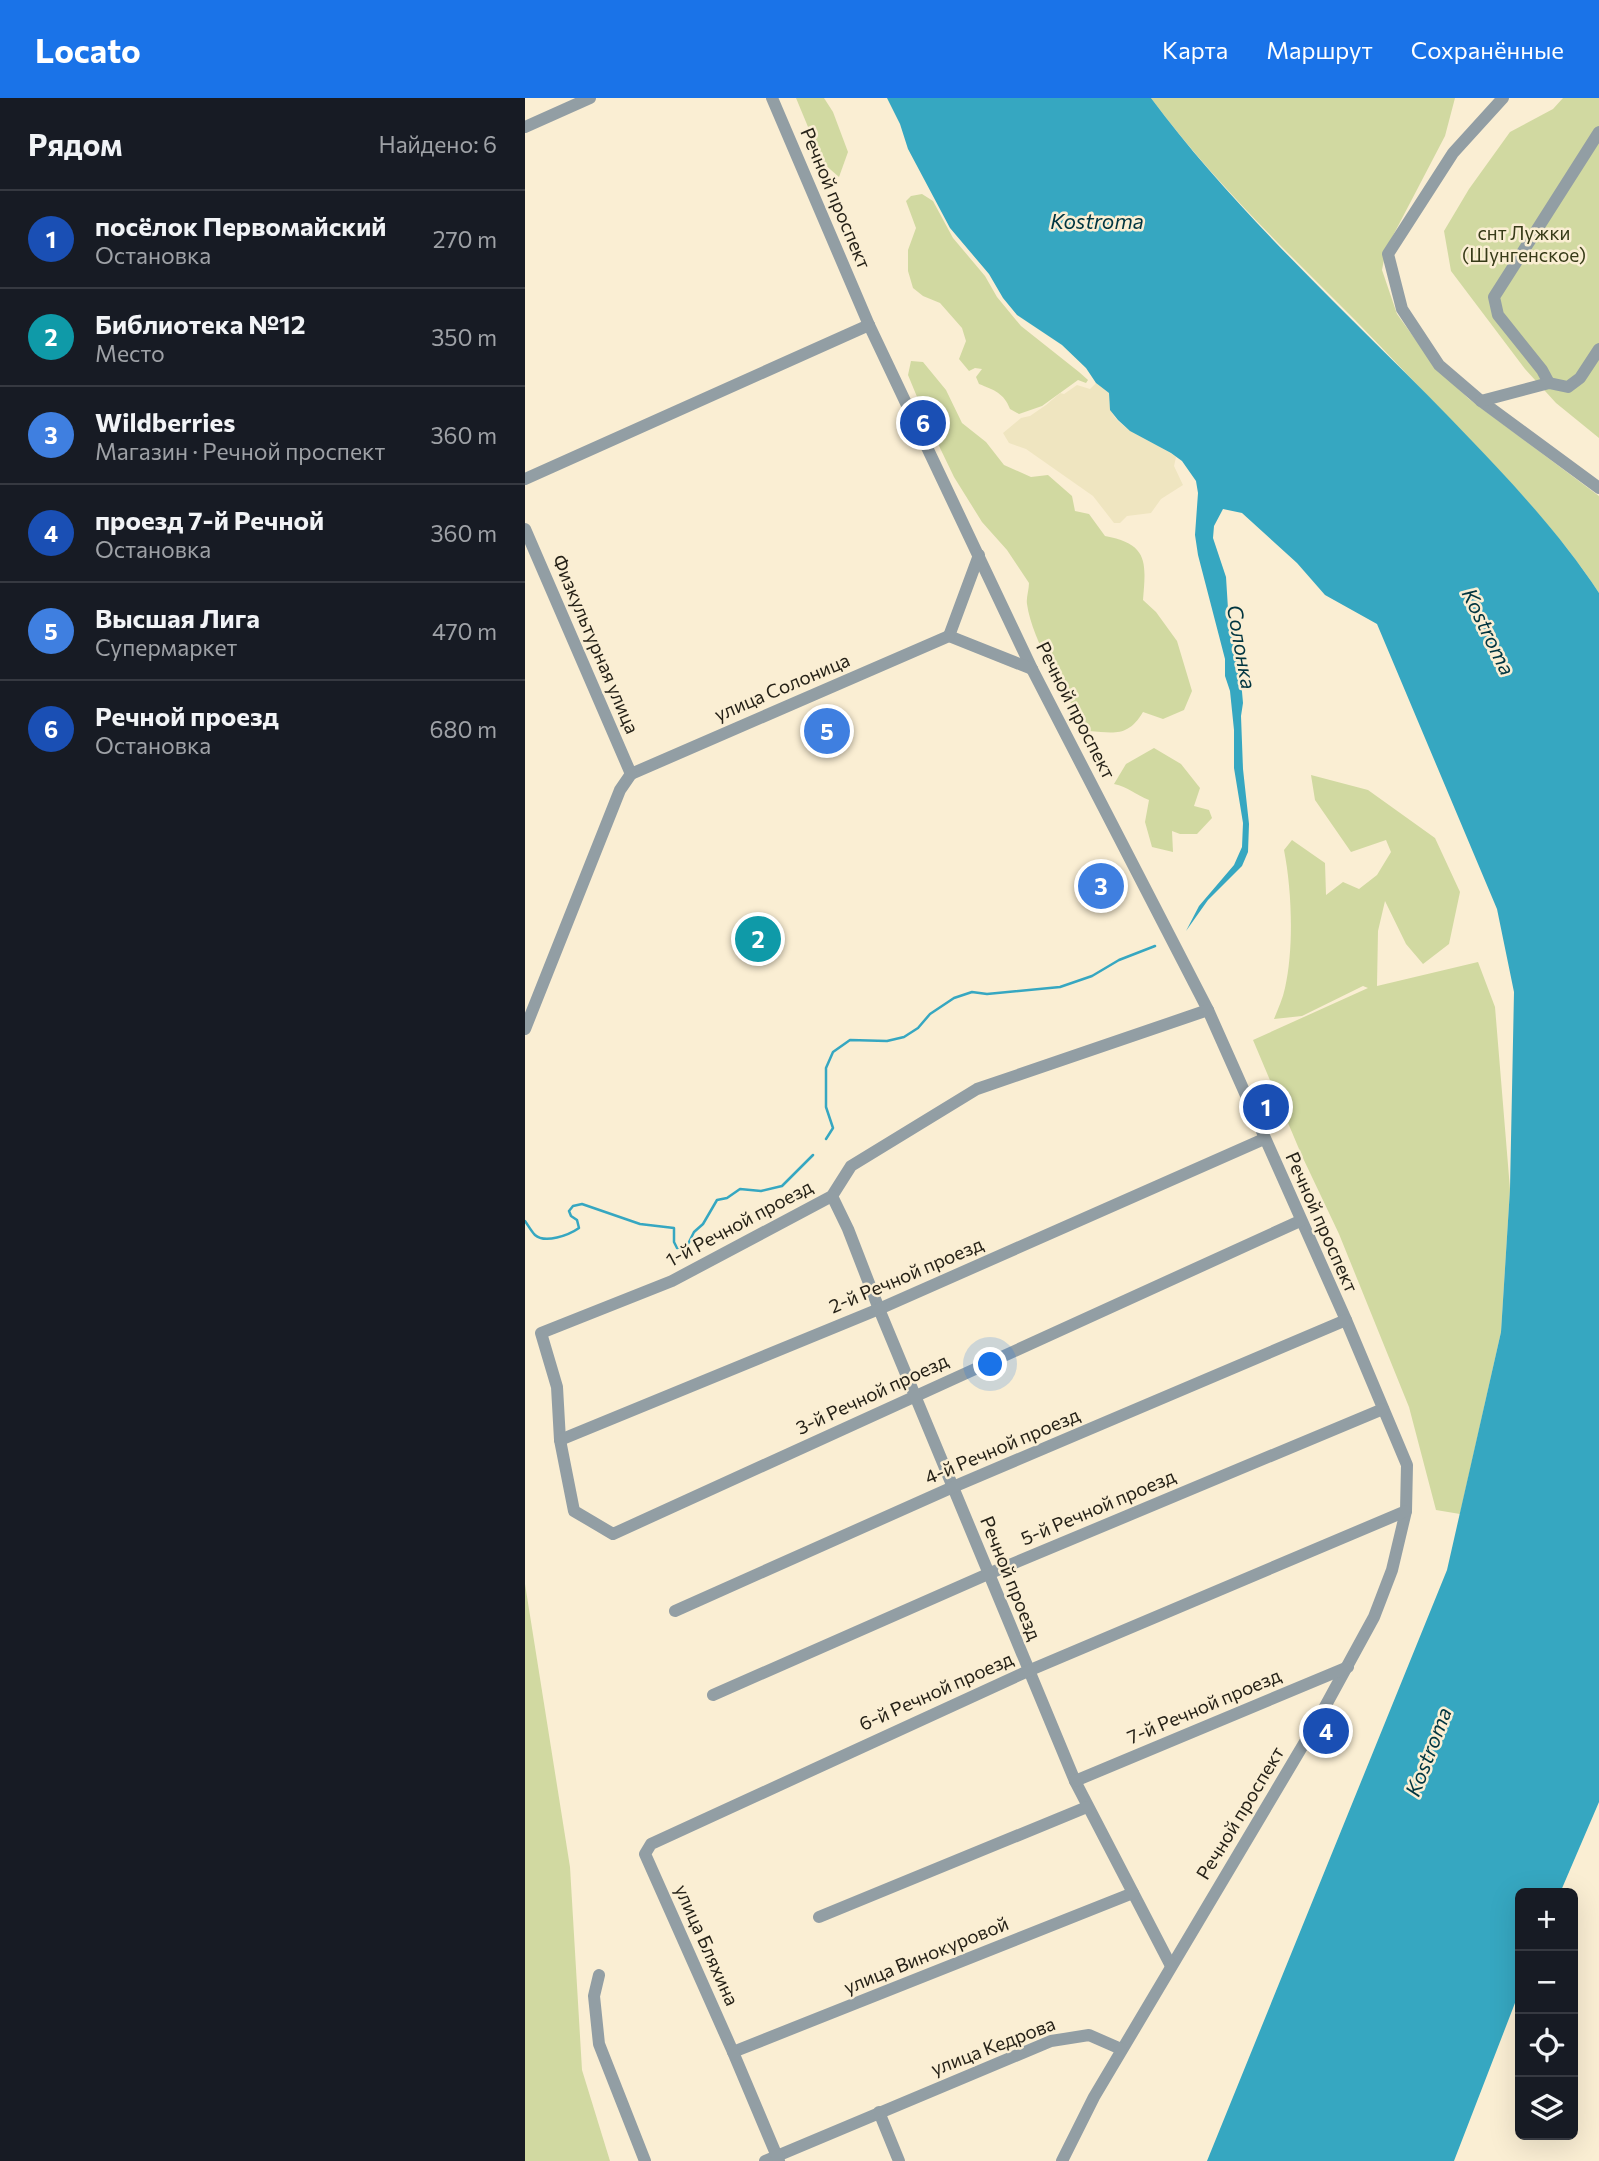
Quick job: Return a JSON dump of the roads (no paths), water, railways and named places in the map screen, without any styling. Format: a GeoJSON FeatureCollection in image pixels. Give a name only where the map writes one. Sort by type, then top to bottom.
{"type":"FeatureCollection","features":[{"type":"Feature","properties":{"kind":"street"},"geometry":{"type":"LineString","coordinates":[[525,127],[590,98]]}},
{"type":"Feature","properties":{"kind":"street","name":"Речной проспект"},"geometry":{"type":"LineString","coordinates":[[772,98],[869,325],[1033,669],[1208,1010],[1346,1320],[1407,1465],[1406,1511],[1392,1570],[1374,1617],[1349,1667],[1121,2049],[1062,2161]]}},
{"type":"Feature","properties":{"kind":"street"},"geometry":{"type":"LineString","coordinates":[[1503,98],[1454,153],[1388,254],[1402,309],[1439,365],[1481,401],[1599,488]]}},
{"type":"Feature","properties":{"kind":"street"},"geometry":{"type":"LineString","coordinates":[[1549,383],[1542,370],[1498,315],[1495,297],[1599,132]]}},
{"type":"Feature","properties":{"kind":"street"},"geometry":{"type":"LineString","coordinates":[[525,479],[869,325]]}},
{"type":"Feature","properties":{"kind":"street"},"geometry":{"type":"LineString","coordinates":[[1481,401],[1549,383],[1568,387],[1580,379],[1599,349]]}},
{"type":"Feature","properties":{"kind":"street","name":"Физкультурная улица"},"geometry":{"type":"LineString","coordinates":[[525,529],[631,774]]}},
{"type":"Feature","properties":{"kind":"street"},"geometry":{"type":"LineString","coordinates":[[979,555],[949,636],[1033,669]]}},
{"type":"Feature","properties":{"kind":"street","name":"улица Солоница"},"geometry":{"type":"LineString","coordinates":[[631,774],[949,636]]}},
{"type":"Feature","properties":{"kind":"street"},"geometry":{"type":"LineString","coordinates":[[525,1029],[620,790],[631,774]]}},
{"type":"Feature","properties":{"kind":"street","name":"1-й Речной проезд"},"geometry":{"type":"LineString","coordinates":[[560,1440],[557,1387],[541,1333],[672,1281],[832,1196],[851,1166],[977,1089],[1208,1010]]}},
{"type":"Feature","properties":{"kind":"street","name":"2-й Речной проезд"},"geometry":{"type":"LineString","coordinates":[[560,1440],[879,1309],[1264,1139]]}},
{"type":"Feature","properties":{"kind":"street","name":"Речной проезд"},"geometry":{"type":"LineString","coordinates":[[832,1196],[848,1229],[1075,1781],[1171,1966]]}},
{"type":"Feature","properties":{"kind":"street","name":"3-й Речной проезд"},"geometry":{"type":"LineString","coordinates":[[560,1440],[574,1511],[613,1534],[1300,1220]]}},
{"type":"Feature","properties":{"kind":"street","name":"4-й Речной проезд"},"geometry":{"type":"LineString","coordinates":[[675,1611],[953,1488],[1346,1320]]}},
{"type":"Feature","properties":{"kind":"street","name":"5-й Речной проезд"},"geometry":{"type":"LineString","coordinates":[[713,1695],[988,1574],[1383,1409]]}},
{"type":"Feature","properties":{"kind":"street","name":"6-й Речной проезд"},"geometry":{"type":"LineString","coordinates":[[645,1854],[656,1840],[1028,1671],[1406,1511]]}},
{"type":"Feature","properties":{"kind":"street","name":"7-й Речной проезд"},"geometry":{"type":"LineString","coordinates":[[1075,1781],[1349,1667]]}},
{"type":"Feature","properties":{"kind":"street"},"geometry":{"type":"LineString","coordinates":[[819,1917],[1087,1807]]}},
{"type":"Feature","properties":{"kind":"street","name":"улица Бляхина"},"geometry":{"type":"LineString","coordinates":[[645,1854],[733,2052],[773,2159]]}},
{"type":"Feature","properties":{"kind":"street","name":"улица Винокуровой"},"geometry":{"type":"LineString","coordinates":[[733,2052],[1133,1893]]}},
{"type":"Feature","properties":{"kind":"street"},"geometry":{"type":"LineString","coordinates":[[599,1975],[594,1996],[599,2044],[645,2161]]}},
{"type":"Feature","properties":{"kind":"street","name":"улица Кедрова"},"geometry":{"type":"LineString","coordinates":[[773,2159],[1051,2041],[1089,2035],[1121,2049]]}},
{"type":"Feature","properties":{"kind":"street"},"geometry":{"type":"LineString","coordinates":[[879,2112],[899,2161]]}},
{"type":"Feature","properties":{"kind":"water","name":"Kostroma"},"geometry":{"type":"Polygon","coordinates":[[[887,98],[1151,98],[1187,144],[1265,232],[1433,400],[1523,496],[1555,533],[1599,593],[1599,1802],[1562,1888],[1515,1888],[1515,2003],[1454,2161],[1207,2161],[1447,1570],[1501,1332],[1510,1189],[1514,992],[1497,909],[1377,624],[1325,595],[1297,563],[1242,513],[1223,509],[1214,526],[1213,538],[1226,577],[1229,625],[1239,658],[1243,703],[1243,769],[1249,824],[1248,852],[1242,866],[1208,900],[1186,931],[1199,906],[1234,865],[1242,847],[1243,823],[1234,768],[1234,730],[1230,691],[1225,676],[1225,659],[1195,535],[1198,493],[1196,481],[1182,461],[1130,431],[1118,420],[1110,410],[1109,393],[1096,383],[1086,368],[1062,345],[1017,315],[989,274],[950,228],[908,149],[900,124],[887,98]]]}},
{"type":"Feature","properties":{"kind":"waterway","name":"Солонка"},"geometry":{"type":"LineString","coordinates":[[826,1139],[833,1128],[826,1107],[826,1068],[833,1052],[850,1040],[887,1041],[904,1037],[918,1028],[930,1014],[954,998],[972,992],[987,994],[1060,987],[1092,976],[1119,960],[1155,946]]}},
{"type":"Feature","properties":{"kind":"waterway","name":"Солонка"},"geometry":{"type":"LineString","coordinates":[[525,1221],[539,1238],[563,1236],[579,1228],[577,1220],[569,1211],[573,1206],[582,1204],[640,1224],[674,1228],[677,1248],[688,1244],[717,1200],[727,1198],[740,1189],[761,1191],[782,1186],[813,1155]]}},
{"type":"Feature","properties":{"kind":"place","name":"Речной проезд"},"geometry":{"type":"Point","coordinates":[923,423]}},
{"type":"Feature","properties":{"kind":"place","name":"Высшая Лига"},"geometry":{"type":"Point","coordinates":[827,731]}},
{"type":"Feature","properties":{"kind":"place","name":"Wildberries"},"geometry":{"type":"Point","coordinates":[1101,886]}},
{"type":"Feature","properties":{"kind":"place","name":"Библиотека №12"},"geometry":{"type":"Point","coordinates":[758,939]}},
{"type":"Feature","properties":{"kind":"place","name":"посёлок Первомайский"},"geometry":{"type":"Point","coordinates":[1266,1107]}},
{"type":"Feature","properties":{"kind":"place","name":"проезд 7-й Речной"},"geometry":{"type":"Point","coordinates":[1326,1731]}},
{"type":"Feature","properties":{"kind":"park label","name":"снт Лужки (Шунгенское)"},"geometry":{"type":"Point","coordinates":[1524,244]}}]}
